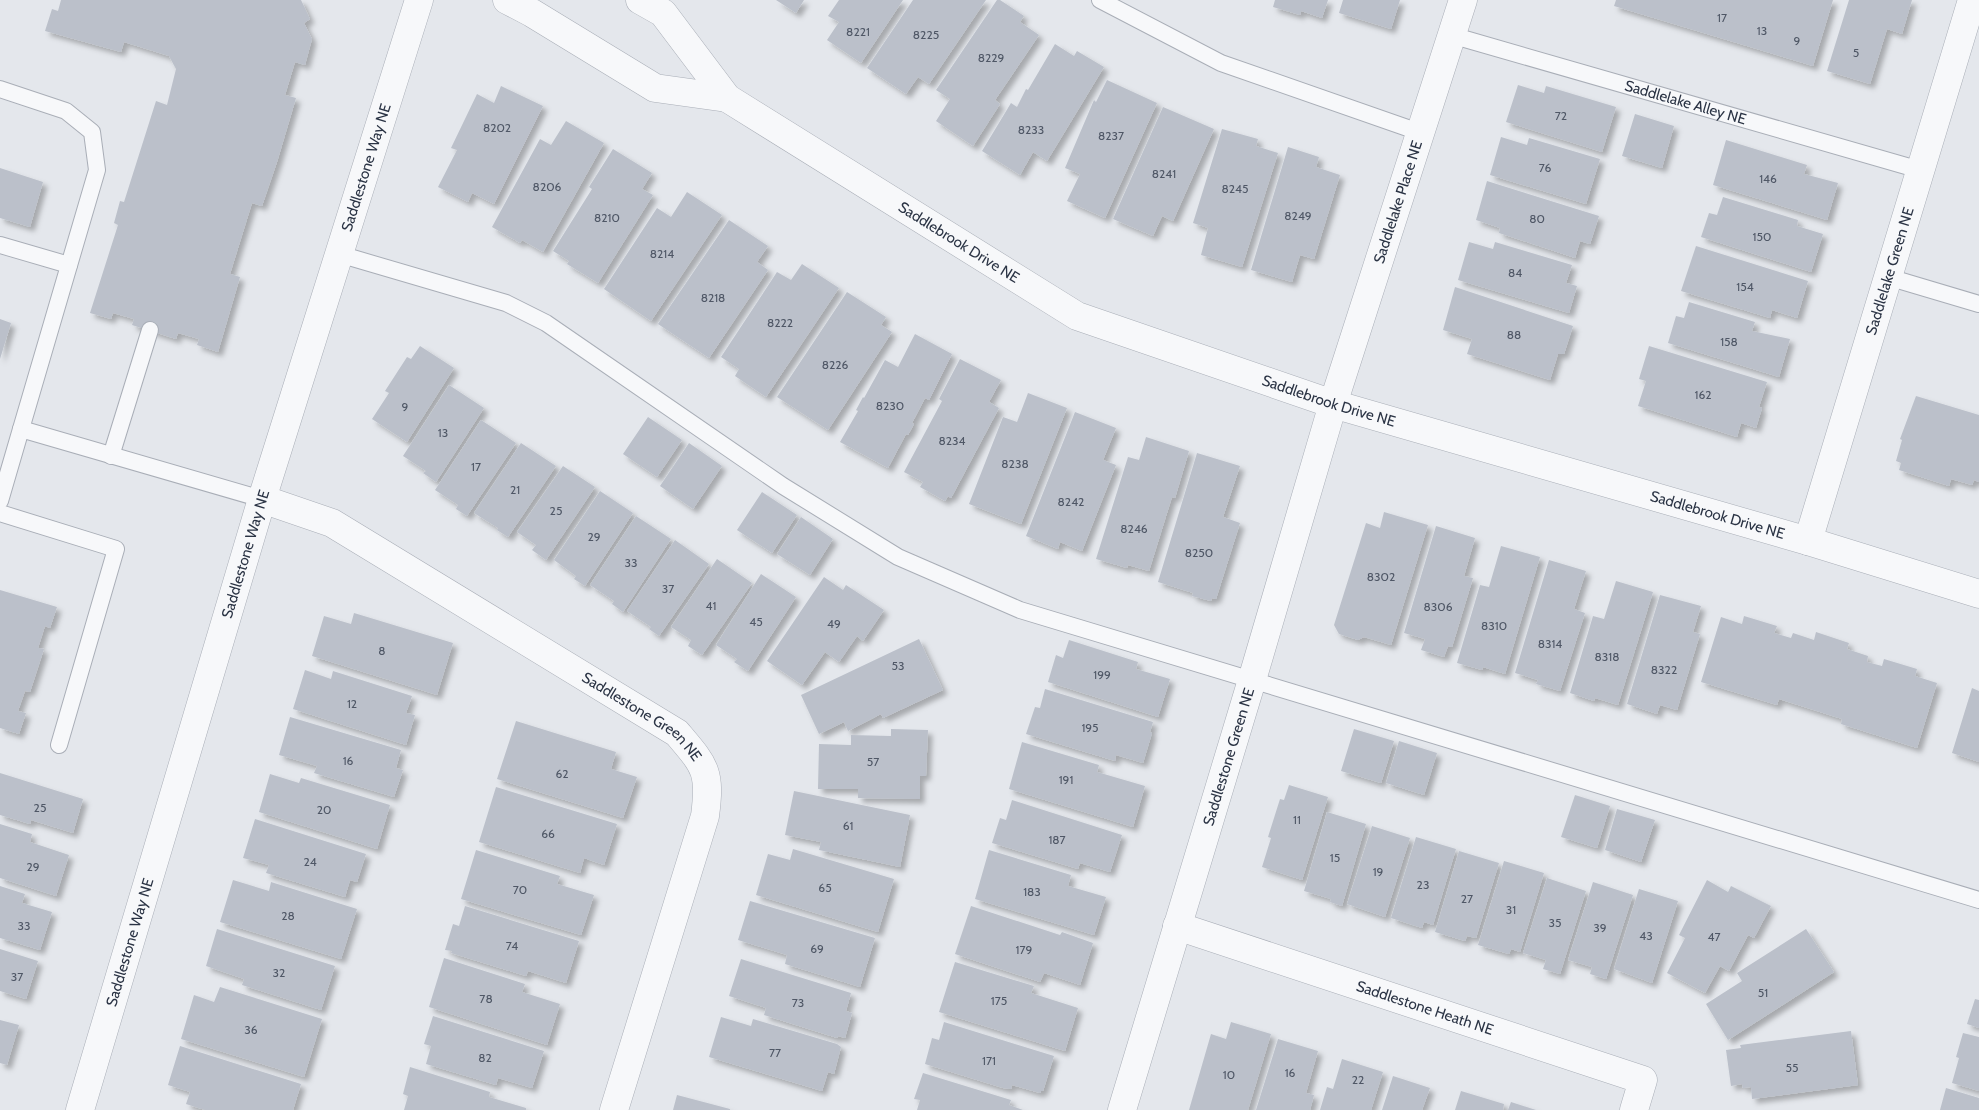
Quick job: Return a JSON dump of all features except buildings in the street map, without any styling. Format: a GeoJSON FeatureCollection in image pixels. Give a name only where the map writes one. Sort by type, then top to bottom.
{"type":"FeatureCollection","features":[{"type":"Feature","properties":{"kind":"street","name":"Saddlestone Way NE"},"geometry":{"type":"LineString","coordinates":[[80,1110],[262,500],[419,0]]}},
{"type":"Feature","properties":{"kind":"street","name":"Saddlebrook Drive NE"},"geometry":{"type":"LineString","coordinates":[[507,0],[532,13],[654,88],[727,98]]}},
{"type":"Feature","properties":{"kind":"street","name":"Saddlebrook Drive NE"},"geometry":{"type":"LineString","coordinates":[[640,0],[663,13],[727,98],[1077,316],[1333,404],[1808,541],[1979,594]]}},
{"type":"Feature","properties":{"kind":"street","name":"Saddlelake Place NE"},"geometry":{"type":"LineString","coordinates":[[1333,404],[1463,0]]}},
{"type":"Feature","properties":{"kind":"street","name":"Saddlelake Green NE"},"geometry":{"type":"LineString","coordinates":[[1808,541],[1972,0]]}},
{"type":"Feature","properties":{"kind":"street","name":"Saddlestone Green NE"},"geometry":{"type":"LineString","coordinates":[[1122,1110],[1333,404]]}},
{"type":"Feature","properties":{"kind":"street","name":"Saddlestone Green NE"},"geometry":{"type":"LineString","coordinates":[[262,500],[332,524],[660,722],[677,733],[706,770],[709,791],[706,816],[614,1110]]}},
{"type":"Feature","properties":{"kind":"street","name":"Saddlestone Heath NE"},"geometry":{"type":"LineString","coordinates":[[1177,926],[1643,1080],[1634,1110]]}},
{"type":"Feature","properties":{"kind":"lane"},"geometry":{"type":"LineString","coordinates":[[1100,0],[1221,63],[1419,132]]}},
{"type":"Feature","properties":{"kind":"lane","name":"Saddlelake Alley NE"},"geometry":{"type":"LineString","coordinates":[[1452,35],[1920,170]]}},
{"type":"Feature","properties":{"kind":"lane"},"geometry":{"type":"LineString","coordinates":[[0,89],[66,111],[92,132],[97,170],[0,501]]}},
{"type":"Feature","properties":{"kind":"lane"},"geometry":{"type":"LineString","coordinates":[[0,245],[69,265]]}},
{"type":"Feature","properties":{"kind":"lane"},"geometry":{"type":"LineString","coordinates":[[339,254],[506,302],[546,323],[783,486],[898,557],[1020,610],[1979,900]]}},
{"type":"Feature","properties":{"kind":"lane"},"geometry":{"type":"LineString","coordinates":[[1888,276],[1979,304]]}},
{"type":"Feature","properties":{"kind":"lane"},"geometry":{"type":"LineString","coordinates":[[111,456],[150,330]]}},
{"type":"Feature","properties":{"kind":"lane"},"geometry":{"type":"LineString","coordinates":[[21,429],[262,500]]}},
{"type":"Feature","properties":{"kind":"lane"},"geometry":{"type":"LineString","coordinates":[[0,512],[116,548],[59,745]]}}]}
